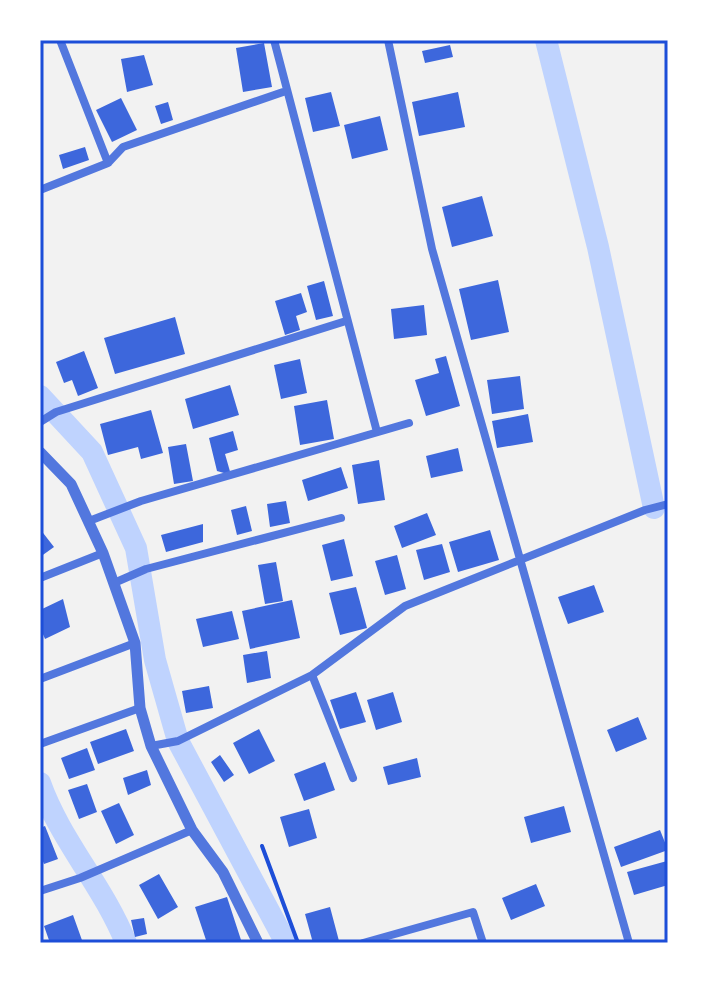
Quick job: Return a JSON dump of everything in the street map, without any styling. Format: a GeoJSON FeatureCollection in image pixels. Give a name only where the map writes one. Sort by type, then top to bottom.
{"type":"FeatureCollection","features":[{"type":"Feature","properties":{"kind":"street"},"geometry":{"type":"LineString","coordinates":[[60,40],[108,163]]}},
{"type":"Feature","properties":{"kind":"street"},"geometry":{"type":"LineString","coordinates":[[274,40],[377,432]]}},
{"type":"Feature","properties":{"kind":"street"},"geometry":{"type":"LineString","coordinates":[[388,40],[432,249],[629,943]]}},
{"type":"Feature","properties":{"kind":"street"},"geometry":{"type":"LineString","coordinates":[[40,190],[108,163],[123,147],[286,91]]}},
{"type":"Feature","properties":{"kind":"street"},"geometry":{"type":"LineString","coordinates":[[40,422],[56,412],[346,321]]}},
{"type":"Feature","properties":{"kind":"street"},"geometry":{"type":"LineString","coordinates":[[89,521],[141,501],[409,423]]}},
{"type":"Feature","properties":{"kind":"street"},"geometry":{"type":"LineString","coordinates":[[40,452],[71,484],[103,553],[135,643],[140,708],[151,746],[192,830],[223,872],[258,943]]}},
{"type":"Feature","properties":{"kind":"street"},"geometry":{"type":"LineString","coordinates":[[151,746],[178,741],[312,675],[405,606],[645,510],[668,504]]}},
{"type":"Feature","properties":{"kind":"street"},"geometry":{"type":"LineString","coordinates":[[114,583],[146,569],[341,518]]}},
{"type":"Feature","properties":{"kind":"street"},"geometry":{"type":"LineString","coordinates":[[40,578],[103,553]]}},
{"type":"Feature","properties":{"kind":"street"},"geometry":{"type":"LineString","coordinates":[[40,679],[135,643]]}},
{"type":"Feature","properties":{"kind":"street"},"geometry":{"type":"LineString","coordinates":[[312,675],[353,778]]}},
{"type":"Feature","properties":{"kind":"street"},"geometry":{"type":"LineString","coordinates":[[40,744],[140,708]]}},
{"type":"Feature","properties":{"kind":"street"},"geometry":{"type":"LineString","coordinates":[[40,891],[80,878],[192,830]]}},
{"type":"Feature","properties":{"kind":"street"},"geometry":{"type":"LineString","coordinates":[[363,943],[473,912],[483,943]]}},
{"type":"Feature","properties":{"kind":"path"},"geometry":{"type":"LineString","coordinates":[[262,846],[298,943]]}},
{"type":"Feature","properties":{"kind":"building"},"geometry":{"type":"Polygon","coordinates":[[[264,43],[272,87],[243,92],[236,48],[264,43]]]}},
{"type":"Feature","properties":{"kind":"building"},"geometry":{"type":"Polygon","coordinates":[[[450,45],[453,57],[425,63],[422,51],[450,45]]]}},
{"type":"Feature","properties":{"kind":"building"},"geometry":{"type":"Polygon","coordinates":[[[144,55],[153,85],[127,92],[121,59],[144,55]]]}},
{"type":"Feature","properties":{"kind":"building"},"geometry":{"type":"Polygon","coordinates":[[[331,92],[340,126],[313,132],[305,98],[331,92]]]}},
{"type":"Feature","properties":{"kind":"building"},"geometry":{"type":"Polygon","coordinates":[[[458,92],[465,127],[419,136],[412,102],[458,92]]]}},
{"type":"Feature","properties":{"kind":"building"},"geometry":{"type":"Polygon","coordinates":[[[121,98],[137,130],[112,142],[96,110],[121,98]]]}},
{"type":"Feature","properties":{"kind":"building"},"geometry":{"type":"Polygon","coordinates":[[[168,102],[173,120],[161,124],[155,106],[168,102]]]}},
{"type":"Feature","properties":{"kind":"building"},"geometry":{"type":"Polygon","coordinates":[[[380,116],[388,150],[352,159],[344,125],[380,116]]]}},
{"type":"Feature","properties":{"kind":"building"},"geometry":{"type":"Polygon","coordinates":[[[85,147],[89,160],[63,169],[59,155],[85,147]]]}},
{"type":"Feature","properties":{"kind":"building"},"geometry":{"type":"Polygon","coordinates":[[[482,196],[493,236],[452,247],[442,207],[482,196]]]}},
{"type":"Feature","properties":{"kind":"building"},"geometry":{"type":"Polygon","coordinates":[[[498,280],[509,332],[471,340],[459,289],[498,280]]]}},
{"type":"Feature","properties":{"kind":"building"},"geometry":{"type":"Polygon","coordinates":[[[324,281],[333,316],[316,320],[307,286],[324,281]]]}},
{"type":"Feature","properties":{"kind":"building"},"geometry":{"type":"Polygon","coordinates":[[[301,293],[307,312],[296,316],[300,330],[285,335],[275,301],[301,293]]]}},
{"type":"Feature","properties":{"kind":"building"},"geometry":{"type":"Polygon","coordinates":[[[424,305],[427,335],[394,339],[391,309],[424,305]]]}},
{"type":"Feature","properties":{"kind":"building"},"geometry":{"type":"Polygon","coordinates":[[[175,317],[185,354],[115,374],[104,338],[175,317]]]}},
{"type":"Feature","properties":{"kind":"building"},"geometry":{"type":"Polygon","coordinates":[[[84,351],[98,388],[78,396],[72,380],[64,383],[56,362],[84,351]]]}},
{"type":"Feature","properties":{"kind":"building"},"geometry":{"type":"Polygon","coordinates":[[[446,356],[460,406],[426,416],[415,380],[439,373],[435,359],[446,356]]]}},
{"type":"Feature","properties":{"kind":"building"},"geometry":{"type":"Polygon","coordinates":[[[300,359],[307,393],[281,399],[274,365],[300,359]]]}},
{"type":"Feature","properties":{"kind":"building"},"geometry":{"type":"Polygon","coordinates":[[[520,376],[524,409],[492,414],[487,380],[520,376]]]}},
{"type":"Feature","properties":{"kind":"building"},"geometry":{"type":"Polygon","coordinates":[[[230,385],[239,415],[193,429],[185,399],[230,385]]]}},
{"type":"Feature","properties":{"kind":"building"},"geometry":{"type":"Polygon","coordinates":[[[327,400],[334,439],[300,445],[294,406],[327,400]]]}},
{"type":"Feature","properties":{"kind":"building"},"geometry":{"type":"Polygon","coordinates":[[[151,410],[163,453],[141,459],[138,447],[108,455],[100,424],[151,410]]]}},
{"type":"Feature","properties":{"kind":"building"},"geometry":{"type":"Polygon","coordinates":[[[528,414],[533,442],[497,448],[492,421],[528,414]]]}},
{"type":"Feature","properties":{"kind":"building"},"geometry":{"type":"Polygon","coordinates":[[[233,431],[238,450],[225,454],[231,475],[217,471],[209,438],[233,431]]]}},
{"type":"Feature","properties":{"kind":"building"},"geometry":{"type":"Polygon","coordinates":[[[186,444],[193,481],[174,484],[168,447],[186,444]]]}},
{"type":"Feature","properties":{"kind":"building"},"geometry":{"type":"Polygon","coordinates":[[[458,448],[463,471],[431,478],[426,456],[458,448]]]}},
{"type":"Feature","properties":{"kind":"building"},"geometry":{"type":"Polygon","coordinates":[[[379,460],[385,500],[358,504],[352,465],[379,460]]]}},
{"type":"Feature","properties":{"kind":"building"},"geometry":{"type":"Polygon","coordinates":[[[341,467],[348,488],[308,501],[302,480],[341,467]]]}},
{"type":"Feature","properties":{"kind":"building"},"geometry":{"type":"Polygon","coordinates":[[[286,501],[290,523],[270,527],[267,504],[286,501]]]}},
{"type":"Feature","properties":{"kind":"building"},"geometry":{"type":"Polygon","coordinates":[[[246,506],[252,531],[237,535],[231,510],[246,506]]]}},
{"type":"Feature","properties":{"kind":"building"},"geometry":{"type":"Polygon","coordinates":[[[427,513],[436,535],[402,548],[394,526],[427,513]]]}},
{"type":"Feature","properties":{"kind":"building"},"geometry":{"type":"Polygon","coordinates":[[[203,524],[203,542],[166,552],[161,535],[203,524]]]}},
{"type":"Feature","properties":{"kind":"building"},"geometry":{"type":"Polygon","coordinates":[[[40,529],[54,547],[40,557],[40,529]]]}},
{"type":"Feature","properties":{"kind":"building"},"geometry":{"type":"Polygon","coordinates":[[[490,530],[499,560],[458,572],[449,542],[490,530]]]}},
{"type":"Feature","properties":{"kind":"building"},"geometry":{"type":"Polygon","coordinates":[[[344,539],[353,576],[331,581],[322,545],[344,539]]]}},
{"type":"Feature","properties":{"kind":"building"},"geometry":{"type":"Polygon","coordinates":[[[442,544],[450,572],[424,580],[416,550],[442,544]]]}},
{"type":"Feature","properties":{"kind":"building"},"geometry":{"type":"Polygon","coordinates":[[[397,555],[406,589],[385,595],[375,561],[397,555]]]}},
{"type":"Feature","properties":{"kind":"building"},"geometry":{"type":"Polygon","coordinates":[[[276,562],[283,601],[265,604],[258,565],[276,562]]]}},
{"type":"Feature","properties":{"kind":"building"},"geometry":{"type":"Polygon","coordinates":[[[594,585],[604,612],[568,624],[558,597],[594,585]]]}},
{"type":"Feature","properties":{"kind":"building"},"geometry":{"type":"Polygon","coordinates":[[[356,587],[367,628],[340,635],[329,593],[356,587]]]}},
{"type":"Feature","properties":{"kind":"building"},"geometry":{"type":"Polygon","coordinates":[[[63,599],[70,627],[45,639],[40,627],[40,610],[63,599]]]}},
{"type":"Feature","properties":{"kind":"building"},"geometry":{"type":"Polygon","coordinates":[[[292,600],[300,638],[250,649],[242,611],[292,600]]]}},
{"type":"Feature","properties":{"kind":"building"},"geometry":{"type":"Polygon","coordinates":[[[232,611],[239,639],[203,647],[196,619],[232,611]]]}},
{"type":"Feature","properties":{"kind":"building"},"geometry":{"type":"Polygon","coordinates":[[[267,651],[271,678],[247,683],[243,655],[267,651]]]}},
{"type":"Feature","properties":{"kind":"building"},"geometry":{"type":"Polygon","coordinates":[[[209,686],[213,708],[186,713],[182,691],[209,686]]]}},
{"type":"Feature","properties":{"kind":"building"},"geometry":{"type":"Polygon","coordinates":[[[356,692],[366,722],[340,729],[330,700],[356,692]]]}},
{"type":"Feature","properties":{"kind":"building"},"geometry":{"type":"Polygon","coordinates":[[[393,692],[402,722],[376,730],[367,700],[393,692]]]}},
{"type":"Feature","properties":{"kind":"building"},"geometry":{"type":"Polygon","coordinates":[[[638,717],[647,739],[616,752],[607,730],[638,717]]]}},
{"type":"Feature","properties":{"kind":"building"},"geometry":{"type":"Polygon","coordinates":[[[126,729],[134,751],[98,764],[90,742],[126,729]]]}},
{"type":"Feature","properties":{"kind":"building"},"geometry":{"type":"Polygon","coordinates":[[[259,729],[275,761],[249,774],[233,743],[259,729]]]}},
{"type":"Feature","properties":{"kind":"building"},"geometry":{"type":"Polygon","coordinates":[[[87,748],[95,770],[69,779],[61,758],[87,748]]]}},
{"type":"Feature","properties":{"kind":"building"},"geometry":{"type":"Polygon","coordinates":[[[220,755],[234,775],[224,782],[211,762],[220,755]]]}},
{"type":"Feature","properties":{"kind":"building"},"geometry":{"type":"Polygon","coordinates":[[[417,758],[421,777],[388,785],[383,767],[417,758]]]}},
{"type":"Feature","properties":{"kind":"building"},"geometry":{"type":"Polygon","coordinates":[[[325,762],[335,790],[304,801],[294,774],[325,762]]]}},
{"type":"Feature","properties":{"kind":"building"},"geometry":{"type":"Polygon","coordinates":[[[147,770],[151,785],[128,795],[123,778],[147,770]]]}},
{"type":"Feature","properties":{"kind":"building"},"geometry":{"type":"Polygon","coordinates":[[[87,784],[97,812],[79,819],[68,790],[87,784]]]}},
{"type":"Feature","properties":{"kind":"building"},"geometry":{"type":"Polygon","coordinates":[[[119,803],[134,835],[116,844],[101,811],[119,803]]]}},
{"type":"Feature","properties":{"kind":"building"},"geometry":{"type":"Polygon","coordinates":[[[564,806],[571,832],[531,843],[524,817],[564,806]]]}},
{"type":"Feature","properties":{"kind":"building"},"geometry":{"type":"Polygon","coordinates":[[[309,809],[317,838],[289,847],[280,817],[309,809]]]}},
{"type":"Feature","properties":{"kind":"building"},"geometry":{"type":"Polygon","coordinates":[[[45,826],[58,859],[44,864],[40,854],[40,828],[45,826]]]}},
{"type":"Feature","properties":{"kind":"building"},"geometry":{"type":"Polygon","coordinates":[[[660,830],[668,850],[621,867],[614,847],[660,830]]]}},
{"type":"Feature","properties":{"kind":"building"},"geometry":{"type":"Polygon","coordinates":[[[667,861],[668,885],[634,895],[627,872],[667,861]]]}},
{"type":"Feature","properties":{"kind":"building"},"geometry":{"type":"Polygon","coordinates":[[[159,874],[178,907],[158,919],[139,885],[159,874]]]}},
{"type":"Feature","properties":{"kind":"building"},"geometry":{"type":"Polygon","coordinates":[[[536,884],[545,906],[511,920],[502,898],[536,884]]]}},
{"type":"Feature","properties":{"kind":"building"},"geometry":{"type":"Polygon","coordinates":[[[227,897],[242,943],[207,943],[195,907],[227,897]]]}},
{"type":"Feature","properties":{"kind":"building"},"geometry":{"type":"Polygon","coordinates":[[[330,907],[339,941],[313,943],[305,914],[330,907]]]}},
{"type":"Feature","properties":{"kind":"building"},"geometry":{"type":"Polygon","coordinates":[[[73,915],[83,943],[50,943],[44,926],[73,915]]]}},
{"type":"Feature","properties":{"kind":"building"},"geometry":{"type":"Polygon","coordinates":[[[144,918],[147,934],[135,937],[131,920],[144,918]]]}},
{"type":"Feature","properties":{"kind":"waterway"},"geometry":{"type":"LineString","coordinates":[[546,40],[598,247],[654,508]]}},
{"type":"Feature","properties":{"kind":"waterway"},"geometry":{"type":"LineString","coordinates":[[40,396],[92,452],[136,548],[155,660],[178,741],[286,943]]}},
{"type":"Feature","properties":{"kind":"waterway"},"geometry":{"type":"LineString","coordinates":[[40,783],[59,824],[106,902],[126,943]]}}]}
